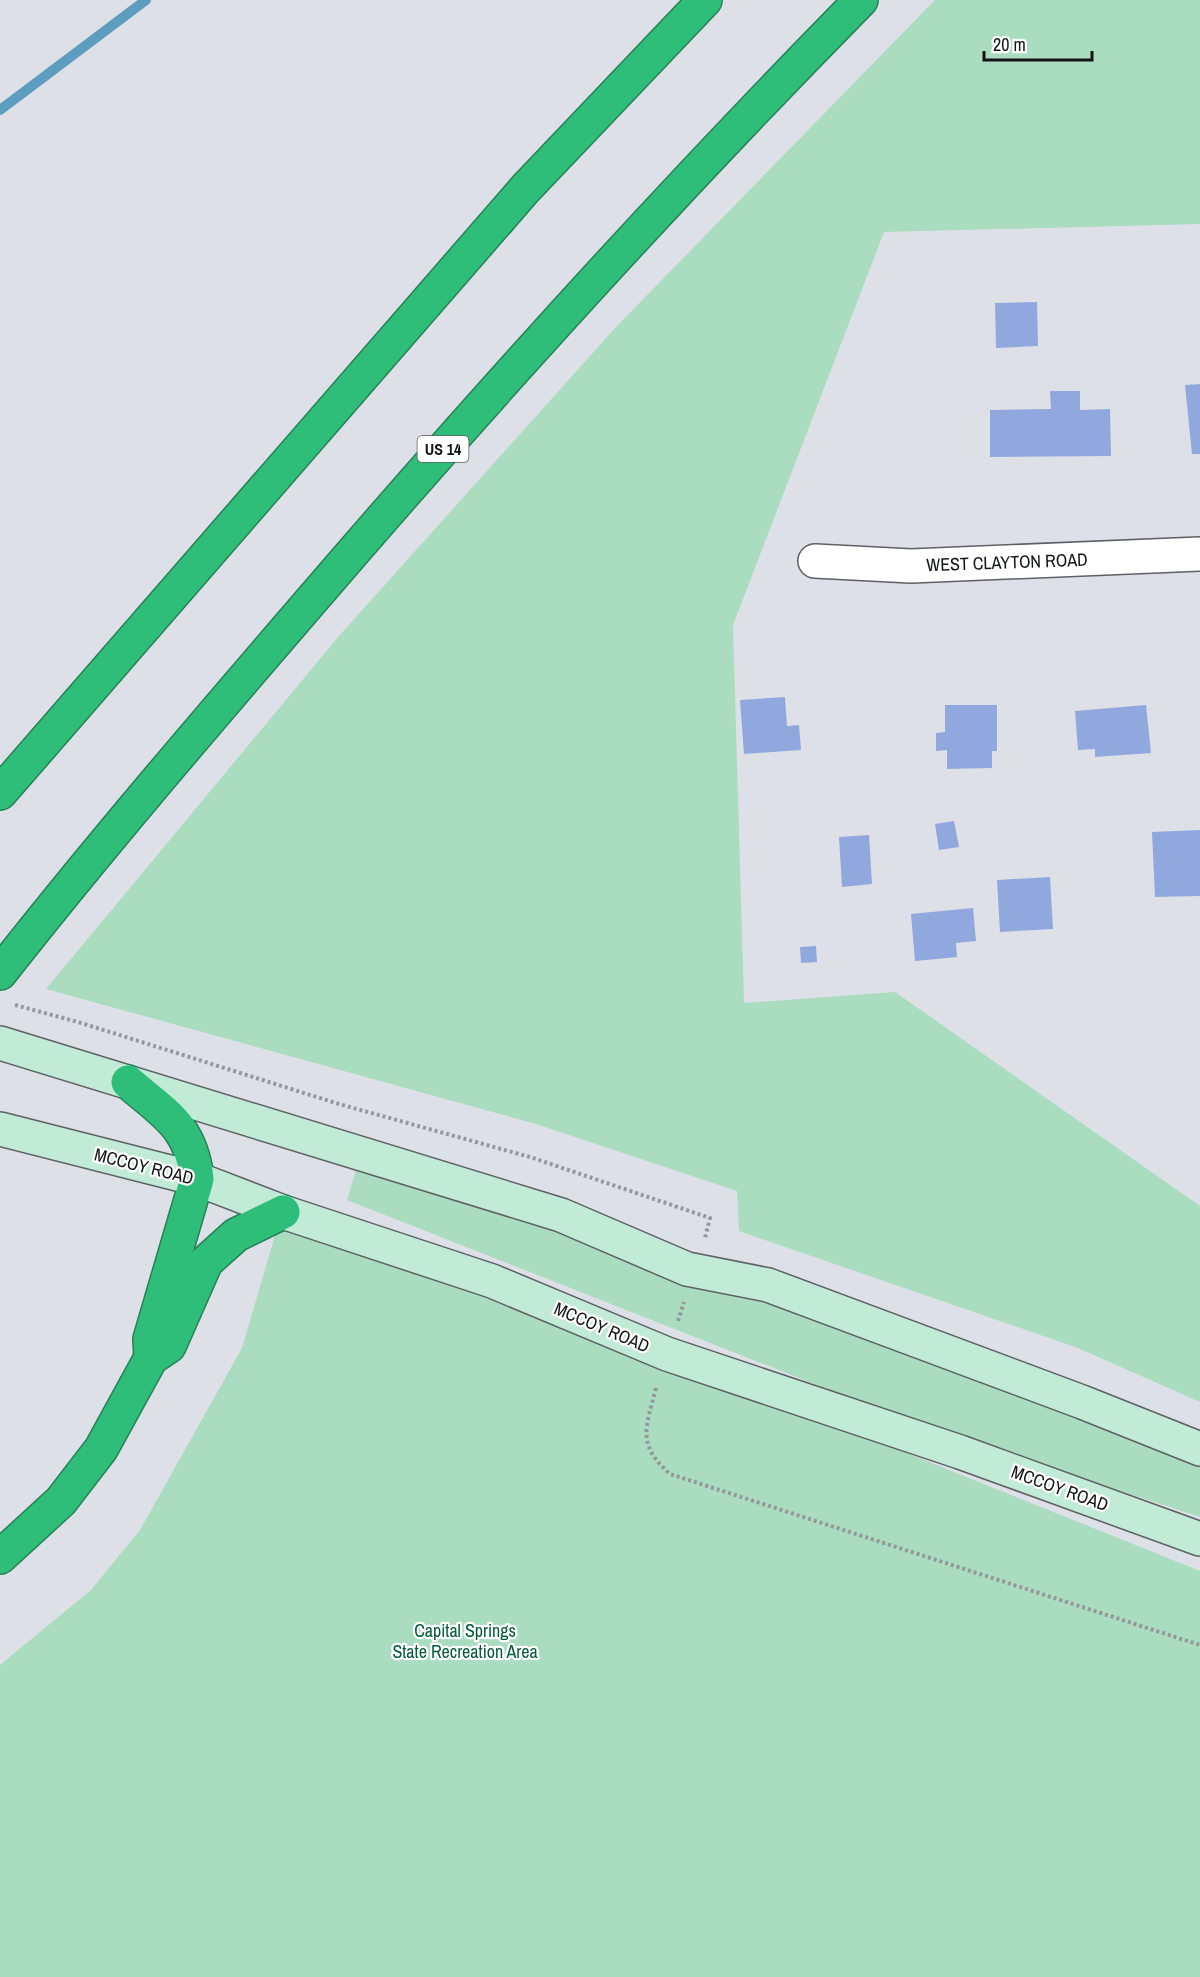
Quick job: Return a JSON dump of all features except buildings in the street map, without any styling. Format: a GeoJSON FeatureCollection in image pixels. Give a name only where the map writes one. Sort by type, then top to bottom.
{"type":"FeatureCollection","features":[{"type":"Feature","properties":{"kind":"highway"},"geometry":{"type":"LineString","coordinates":[[0,794],[526,188],[705,0]]}},
{"type":"Feature","properties":{"kind":"highway","name":"US 14"},"geometry":{"type":"LineString","coordinates":[[0,973],[44,916],[204,724],[411,484],[542,338],[861,0]]}},
{"type":"Feature","properties":{"kind":"highway"},"geometry":{"type":"LineString","coordinates":[[128,1082],[179,1126],[194,1155],[197,1179],[150,1339],[151,1358]]}},
{"type":"Feature","properties":{"kind":"highway"},"geometry":{"type":"LineString","coordinates":[[0,1557],[61,1501],[94,1457],[151,1358],[169,1346],[206,1262],[236,1235],[283,1212]]}},
{"type":"Feature","properties":{"kind":"street","name":"WEST CLAYTON ROAD"},"geometry":{"type":"LineString","coordinates":[[814,561],[911,566],[1200,555]]}},
{"type":"Feature","properties":{"kind":"street"},"geometry":{"type":"LineString","coordinates":[[0,1043],[561,1215],[687,1269],[768,1285],[1200,1449]]}},
{"type":"Feature","properties":{"kind":"street","name":"MCCOY ROAD"},"geometry":{"type":"LineString","coordinates":[[0,1130],[197,1179],[283,1212],[492,1281],[667,1354],[960,1452],[1200,1539]]}},
{"type":"Feature","properties":{"kind":"green space"},"geometry":{"type":"Polygon","coordinates":[[[935,0],[1200,0],[1200,224],[884,232],[733,625],[744,1003],[895,992],[1200,1206],[1200,1402],[1078,1348],[739,1231],[737,1191],[536,1124],[46,989],[339,636],[616,327],[935,0]]]}},
{"type":"Feature","properties":{"kind":"green space"},"geometry":{"type":"Polygon","coordinates":[[[361,1153],[1200,1451],[1200,1517],[916,1424],[347,1200],[361,1153]]]}},
{"type":"Feature","properties":{"kind":"green space","name":"Capital Springs State Recreation Area"},"geometry":{"type":"Polygon","coordinates":[[[297,1229],[333,1237],[763,1395],[1200,1571],[1200,1977],[0,1977],[0,1665],[91,1590],[140,1530],[242,1348],[276,1232],[297,1229]]]}},
{"type":"Feature","properties":{"kind":"waterway"},"geometry":{"type":"LineString","coordinates":[[0,110],[146,0]]}}]}
